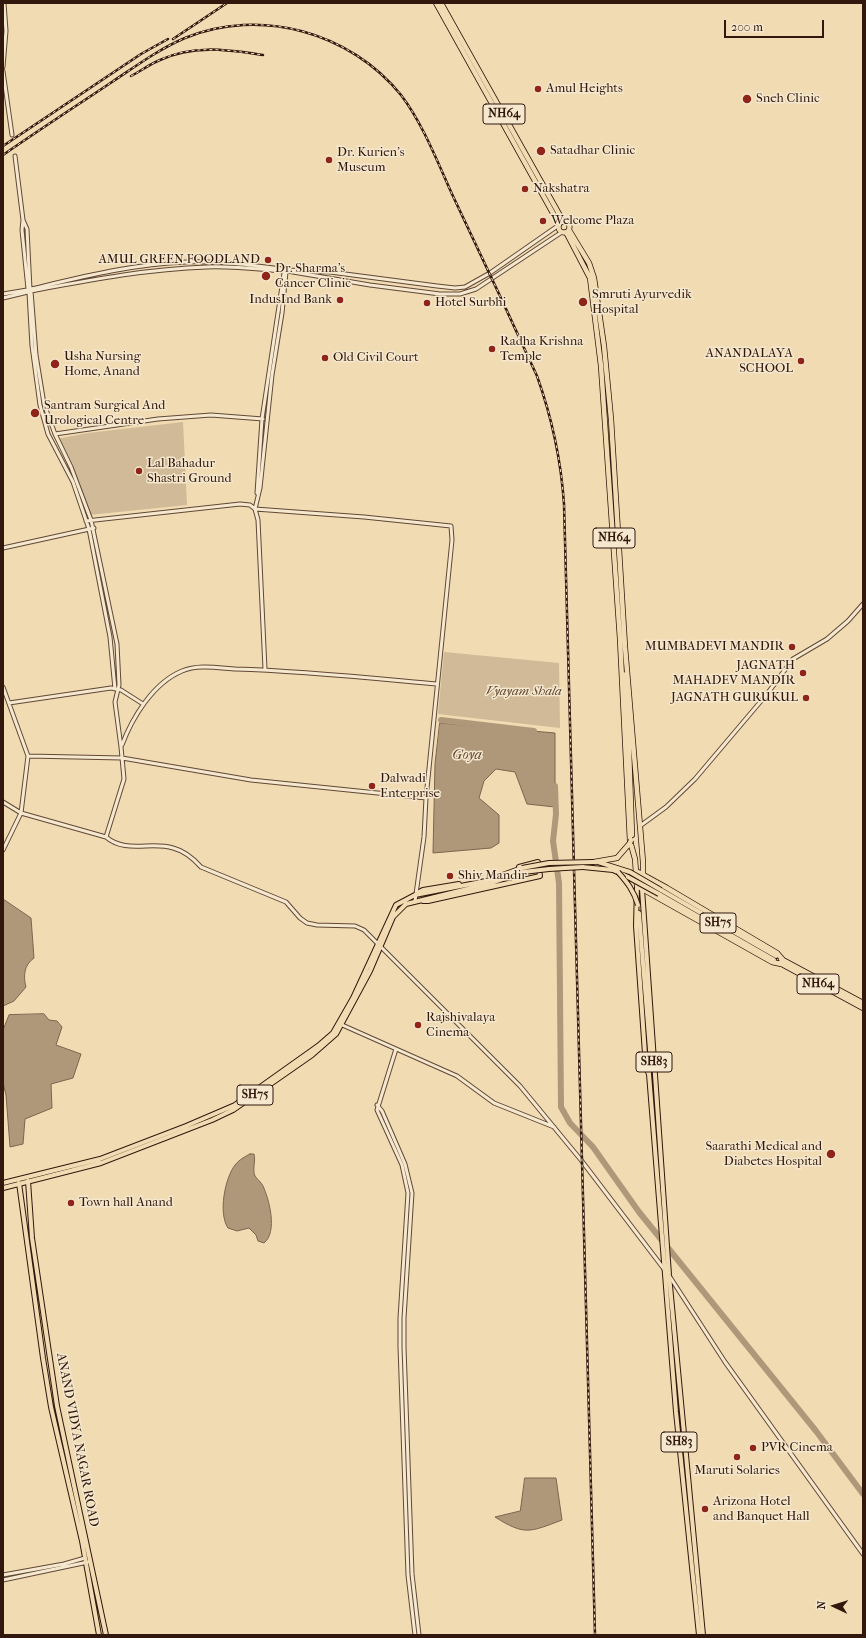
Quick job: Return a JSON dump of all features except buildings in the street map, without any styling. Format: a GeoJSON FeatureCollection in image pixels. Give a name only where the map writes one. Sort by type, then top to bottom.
{"type":"FeatureCollection","features":[{"type":"Feature","properties":{"kind":"highway","name":"NH64"},"geometry":{"type":"LineString","coordinates":[[436,3],[446,17],[560,224],[559,229],[566,231],[589,263],[594,278],[603,359],[640,826],[643,875],[642,889]]}},
{"type":"Feature","properties":{"kind":"highway","name":"NH64"},"geometry":{"type":"LineString","coordinates":[[441,3],[446,17]]}},
{"type":"Feature","properties":{"kind":"highway","name":"NH64"},"geometry":{"type":"LineString","coordinates":[[560,224],[569,224],[566,231]]}},
{"type":"Feature","properties":{"kind":"highway","name":"NH64"},"geometry":{"type":"LineString","coordinates":[[603,359],[622,673],[630,841],[635,859],[637,886]]}},
{"type":"Feature","properties":{"kind":"highway"},"geometry":{"type":"LineString","coordinates":[[594,862],[619,856],[631,840],[633,826],[627,692],[626,678],[622,673]]}},
{"type":"Feature","properties":{"kind":"highway"},"geometry":{"type":"LineString","coordinates":[[636,871],[777,953],[782,962],[772,962],[637,886]]}},
{"type":"Feature","properties":{"kind":"highway","name":"NH64"},"geometry":{"type":"LineString","coordinates":[[775,958],[863,1008]]}},
{"type":"Feature","properties":{"kind":"highway","name":"NH64"},"geometry":{"type":"LineString","coordinates":[[782,962],[863,1003]]}},
{"type":"Feature","properties":{"kind":"main road"},"geometry":{"type":"LineString","coordinates":[[415,895],[423,890],[486,878],[538,862],[540,876],[428,901],[417,900]]}},
{"type":"Feature","properties":{"kind":"main road","name":"SH75"},"geometry":{"type":"LineString","coordinates":[[380,945],[396,905],[415,895],[486,880],[549,863],[594,862],[604,863],[626,870],[775,958]]}},
{"type":"Feature","properties":{"kind":"main road","name":"SH75"},"geometry":{"type":"LineString","coordinates":[[3,1188],[101,1163],[212,1120],[233,1110],[324,1046],[336,1034],[394,917],[406,904],[417,900],[488,884],[522,870],[598,868],[618,872],[627,876],[775,958]]}},
{"type":"Feature","properties":{"kind":"main road"},"geometry":{"type":"LineString","coordinates":[[618,872],[635,895],[638,905],[650,1050],[649,1074]]}},
{"type":"Feature","properties":{"kind":"main road","name":"SH83"},"geometry":{"type":"LineString","coordinates":[[637,886],[636,926],[646,1068],[649,1074],[664,1235]]}},
{"type":"Feature","properties":{"kind":"main road","name":"SH83"},"geometry":{"type":"LineString","coordinates":[[642,889],[665,1249],[665,1270],[680,1461],[699,1635]]}},
{"type":"Feature","properties":{"kind":"main road","name":"SH75"},"geometry":{"type":"LineString","coordinates":[[3,1183],[100,1159],[232,1107],[318,1046],[333,1033],[340,1024]]}},
{"type":"Feature","properties":{"kind":"main road","name":"ANAND VIDYA NAGAR ROAD"},"geometry":{"type":"LineString","coordinates":[[28,1176],[32,1238],[57,1406],[91,1559],[106,1635]]}},
{"type":"Feature","properties":{"kind":"main road","name":"ANAND VIDYA NAGAR ROAD"},"geometry":{"type":"LineString","coordinates":[[19,1178],[43,1358],[52,1407],[82,1541],[99,1635]]}},
{"type":"Feature","properties":{"kind":"main road","name":"SH83"},"geometry":{"type":"LineString","coordinates":[[665,1249],[669,1275],[703,1635]]}},
{"type":"Feature","properties":{"kind":"main road"},"geometry":{"type":"LineString","coordinates":[[680,1461],[686,1460]]}},
{"type":"Feature","properties":{"kind":"street"},"geometry":{"type":"LineString","coordinates":[[4,3],[6,31],[3,69],[12,135]]}},
{"type":"Feature","properties":{"kind":"street"},"geometry":{"type":"LineString","coordinates":[[15,156],[24,220],[22,230],[29,291],[40,383],[44,404],[54,434],[71,467],[94,528],[117,644],[119,676],[115,702],[122,747],[124,779],[106,837]]}},
{"type":"Feature","properties":{"kind":"street"},"geometry":{"type":"LineString","coordinates":[[3,294],[29,291],[107,277],[185,268],[236,267],[285,271],[330,272],[443,287],[465,287],[490,273],[560,224]]}},
{"type":"Feature","properties":{"kind":"street"},"geometry":{"type":"LineString","coordinates":[[3,298],[107,271],[173,263],[236,263],[370,285],[440,294],[460,294],[476,289],[566,231]]}},
{"type":"Feature","properties":{"kind":"street"},"geometry":{"type":"LineString","coordinates":[[265,670],[258,520],[255,509],[257,495],[256,484],[262,419],[285,271]]}},
{"type":"Feature","properties":{"kind":"street"},"geometry":{"type":"LineString","coordinates":[[257,495],[260,488],[267,420],[282,313],[285,271]]}},
{"type":"Feature","properties":{"kind":"street"},"geometry":{"type":"LineString","coordinates":[[29,291],[35,376],[40,408],[48,434],[72,482],[89,529],[110,637],[116,689]]}},
{"type":"Feature","properties":{"kind":"street"},"geometry":{"type":"LineString","coordinates":[[54,434],[158,419],[211,415],[267,420]]}},
{"type":"Feature","properties":{"kind":"street"},"geometry":{"type":"LineString","coordinates":[[86,521],[240,504],[250,505],[255,509],[364,516],[451,526],[452,540],[426,798],[424,837],[415,895],[417,900]]}},
{"type":"Feature","properties":{"kind":"street"},"geometry":{"type":"LineString","coordinates":[[3,548],[94,528]]}},
{"type":"Feature","properties":{"kind":"street"},"geometry":{"type":"LineString","coordinates":[[640,826],[666,807],[695,779],[767,694],[793,659],[827,639],[848,621],[863,604]]}},
{"type":"Feature","properties":{"kind":"street"},"geometry":{"type":"LineString","coordinates":[[122,747],[128,731],[143,704],[158,689],[182,671],[196,668],[265,670],[437,684]]}},
{"type":"Feature","properties":{"kind":"street"},"geometry":{"type":"LineString","coordinates":[[3,687],[28,756],[21,813],[3,850]]}},
{"type":"Feature","properties":{"kind":"street"},"geometry":{"type":"LineString","coordinates":[[9,703],[99,689],[116,689],[143,704]]}},
{"type":"Feature","properties":{"kind":"street"},"geometry":{"type":"LineString","coordinates":[[28,756],[122,758],[251,780],[426,798]]}},
{"type":"Feature","properties":{"kind":"street"},"geometry":{"type":"LineString","coordinates":[[3,802],[21,813],[106,837],[113,843],[127,846],[172,847],[193,858],[201,867],[286,902],[300,918],[307,923],[317,925],[355,926],[364,930],[520,1086],[556,1128],[669,1275],[726,1362],[863,1554]]}},
{"type":"Feature","properties":{"kind":"street"},"geometry":{"type":"LineString","coordinates":[[340,1024],[457,1076],[498,1105],[556,1128]]}},
{"type":"Feature","properties":{"kind":"street"},"geometry":{"type":"LineString","coordinates":[[396,1049],[377,1105],[378,1112],[402,1165],[408,1193],[400,1318],[400,1347],[408,1575],[416,1635]]}},
{"type":"Feature","properties":{"kind":"street"},"geometry":{"type":"LineString","coordinates":[[377,1105],[382,1111],[404,1160],[412,1193],[404,1318],[404,1347],[411,1559],[419,1635]]}},
{"type":"Feature","properties":{"kind":"street"},"geometry":{"type":"LineString","coordinates":[[3,1580],[91,1559]]}},
{"type":"Feature","properties":{"kind":"street"},"geometry":{"type":"LineString","coordinates":[[3,1575],[85,1561]]}},
{"type":"Feature","properties":{"kind":"green space"},"geometry":{"type":"Polygon","coordinates":[[[183,422],[187,505],[89,515],[56,439],[88,433],[183,422]]]}},
{"type":"Feature","properties":{"kind":"green space","name":"Vyayam Shala"},"geometry":{"type":"Polygon","coordinates":[[[444,652],[559,663],[560,728],[438,714],[444,652]]]}},
{"type":"Feature","properties":{"kind":"water","name":"Goya"},"geometry":{"type":"Polygon","coordinates":[[[440,723],[555,733],[555,807],[527,804],[515,772],[496,769],[484,781],[479,798],[499,815],[499,843],[491,848],[433,853],[435,764],[440,723]]]}},
{"type":"Feature","properties":{"kind":"water"},"geometry":{"type":"Polygon","coordinates":[[[3,899],[31,918],[34,958],[26,967],[26,987],[14,1001],[3,1006],[3,899]]]}},
{"type":"Feature","properties":{"kind":"water"},"geometry":{"type":"Polygon","coordinates":[[[44,1014],[49,1020],[57,1021],[62,1027],[56,1045],[81,1054],[73,1078],[51,1084],[52,1108],[25,1119],[23,1144],[10,1147],[6,1095],[3,1083],[3,1030],[9,1015],[44,1014]]]}},
{"type":"Feature","properties":{"kind":"water"},"geometry":{"type":"Polygon","coordinates":[[[250,1154],[254,1154],[254,1174],[262,1185],[270,1207],[271,1231],[264,1243],[258,1241],[256,1235],[249,1228],[237,1231],[228,1228],[223,1214],[224,1196],[231,1171],[238,1162],[250,1154]]]}},
{"type":"Feature","properties":{"kind":"water"},"geometry":{"type":"Polygon","coordinates":[[[525,1478],[556,1478],[562,1520],[528,1530],[514,1527],[495,1517],[520,1511],[525,1478]]]}},
{"type":"Feature","properties":{"kind":"waterway"},"geometry":{"type":"LineString","coordinates":[[441,720],[534,731]]}},
{"type":"Feature","properties":{"kind":"waterway"},"geometry":{"type":"LineString","coordinates":[[555,786],[556,814],[553,841],[559,883],[561,1107],[570,1123],[593,1147],[639,1212],[816,1431],[863,1494]]}},
{"type":"Feature","properties":{"kind":"railway"},"geometry":{"type":"LineString","coordinates":[[173,39],[227,3]]}},
{"type":"Feature","properties":{"kind":"railway"},"geometry":{"type":"LineString","coordinates":[[3,155],[148,58],[185,38],[214,29],[243,25],[273,26],[302,31],[330,41],[356,55],[380,73],[401,95],[409,106],[429,143],[537,376],[555,439],[561,471],[564,504],[595,1635]]}},
{"type":"Feature","properties":{"kind":"railway"},"geometry":{"type":"LineString","coordinates":[[3,146],[141,54],[168,39]]}},
{"type":"Feature","properties":{"kind":"railway"},"geometry":{"type":"LineString","coordinates":[[131,76],[156,62],[173,55],[198,50],[224,50],[263,55]]}},
{"type":"Feature","properties":{"kind":"place","name":"Amul Heights"},"geometry":{"type":"Point","coordinates":[538,89]}},
{"type":"Feature","properties":{"kind":"place","name":"Sneh Clinic"},"geometry":{"type":"Point","coordinates":[747,99]}},
{"type":"Feature","properties":{"kind":"place","name":"Satadhar Clinic"},"geometry":{"type":"Point","coordinates":[541,151]}},
{"type":"Feature","properties":{"kind":"place","name":"Dr. Kurien's Museum"},"geometry":{"type":"Point","coordinates":[329,160]}},
{"type":"Feature","properties":{"kind":"place","name":"Nakshatra"},"geometry":{"type":"Point","coordinates":[525,189]}},
{"type":"Feature","properties":{"kind":"place","name":"Welcome Plaza"},"geometry":{"type":"Point","coordinates":[543,221]}},
{"type":"Feature","properties":{"kind":"place","name":"AMUL GREEN FOODLAND"},"geometry":{"type":"Point","coordinates":[268,260]}},
{"type":"Feature","properties":{"kind":"place","name":"Dr. Sharma's Cancer Clinic"},"geometry":{"type":"Point","coordinates":[266,276]}},
{"type":"Feature","properties":{"kind":"place","name":"IndusInd Bank"},"geometry":{"type":"Point","coordinates":[340,300]}},
{"type":"Feature","properties":{"kind":"place","name":"Smruti Ayurvedik Hospital"},"geometry":{"type":"Point","coordinates":[583,302]}},
{"type":"Feature","properties":{"kind":"place","name":"Hotel Surbhi"},"geometry":{"type":"Point","coordinates":[427,303]}},
{"type":"Feature","properties":{"kind":"place","name":"Radha Krishna Temple"},"geometry":{"type":"Point","coordinates":[492,349]}},
{"type":"Feature","properties":{"kind":"place","name":"Old Civil Court"},"geometry":{"type":"Point","coordinates":[325,358]}},
{"type":"Feature","properties":{"kind":"place","name":"ANANDALAYA SCHOOL"},"geometry":{"type":"Point","coordinates":[801,361]}},
{"type":"Feature","properties":{"kind":"place","name":"Usha Nursing Home, Anand"},"geometry":{"type":"Point","coordinates":[55,364]}},
{"type":"Feature","properties":{"kind":"place","name":"Santram Surgical And Urological Centre"},"geometry":{"type":"Point","coordinates":[35,413]}},
{"type":"Feature","properties":{"kind":"place","name":"Lal Bahadur Shastri Ground"},"geometry":{"type":"Point","coordinates":[139,471]}},
{"type":"Feature","properties":{"kind":"place","name":"MUMBADEVI MANDIR"},"geometry":{"type":"Point","coordinates":[792,647]}},
{"type":"Feature","properties":{"kind":"place","name":"JAGNATH MAHADEV MANDIR"},"geometry":{"type":"Point","coordinates":[803,673]}},
{"type":"Feature","properties":{"kind":"place","name":"JAGNATH GURUKUL"},"geometry":{"type":"Point","coordinates":[806,698]}},
{"type":"Feature","properties":{"kind":"place","name":"Dalwadi Enterprise"},"geometry":{"type":"Point","coordinates":[372,786]}},
{"type":"Feature","properties":{"kind":"place","name":"Shiv Mandir"},"geometry":{"type":"Point","coordinates":[450,876]}},
{"type":"Feature","properties":{"kind":"place","name":"Rajshivalaya Cinema"},"geometry":{"type":"Point","coordinates":[418,1025]}},
{"type":"Feature","properties":{"kind":"place","name":"Saarathi Medical and Diabetes Hospital"},"geometry":{"type":"Point","coordinates":[831,1154]}},
{"type":"Feature","properties":{"kind":"place","name":"Town hall Anand"},"geometry":{"type":"Point","coordinates":[71,1203]}},
{"type":"Feature","properties":{"kind":"place","name":"PVR Cinema"},"geometry":{"type":"Point","coordinates":[753,1448]}},
{"type":"Feature","properties":{"kind":"place","name":"Maruti Solaries"},"geometry":{"type":"Point","coordinates":[737,1457]}},
{"type":"Feature","properties":{"kind":"place","name":"Arizona Hotel and Banquet Hall"},"geometry":{"type":"Point","coordinates":[705,1509]}}]}
